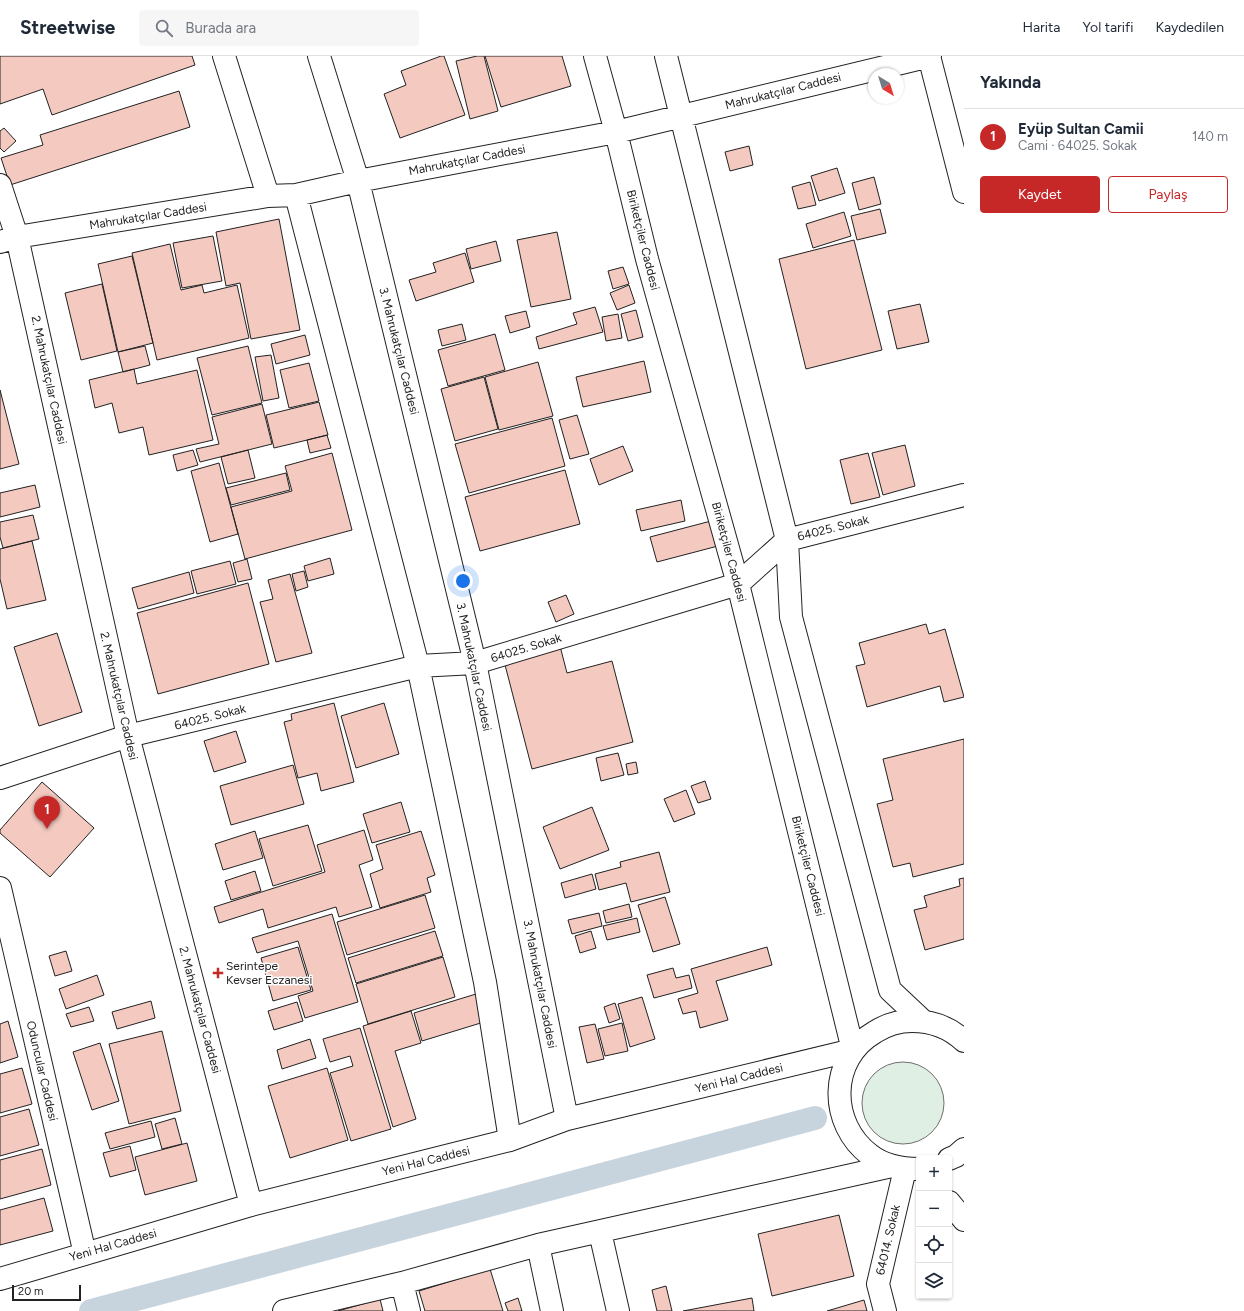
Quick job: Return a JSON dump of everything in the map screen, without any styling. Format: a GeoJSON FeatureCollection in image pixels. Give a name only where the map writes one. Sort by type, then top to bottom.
{"type":"FeatureCollection","features":[{"type":"Feature","properties":{"kind":"street"},"geometry":{"type":"LineString","coordinates":[[224,56],[268,196]]}},
{"type":"Feature","properties":{"kind":"street","name":"3. Mahrukatçılar Caddesi"},"geometry":{"type":"LineString","coordinates":[[319,56],[358,181],[475,663],[567,1119]]}},
{"type":"Feature","properties":{"kind":"street","name":"Biriketçiler Caddesi"},"geometry":{"type":"LineString","coordinates":[[595,56],[616,132],[647,259],[738,584],[853,1050]]}},
{"type":"Feature","properties":{"kind":"street"},"geometry":{"type":"LineString","coordinates":[[666,56],[787,540],[791,617],[890,990],[923,1021]]}},
{"type":"Feature","properties":{"kind":"street"},"geometry":{"type":"LineString","coordinates":[[929,56],[964,192]]}},
{"type":"Feature","properties":{"kind":"street","name":"Mahrukatçılar Caddesi"},"geometry":{"type":"LineString","coordinates":[[9,240],[268,196],[296,195],[358,181],[616,132],[929,56]]}},
{"type":"Feature","properties":{"kind":"street","name":"2. Mahrukatçılar Caddesi"},"geometry":{"type":"LineString","coordinates":[[0,185],[9,240],[128,736],[251,1205]]}},
{"type":"Feature","properties":{"kind":"street"},"geometry":{"type":"LineString","coordinates":[[296,195],[418,666],[485,982],[510,1140]]}},
{"type":"Feature","properties":{"kind":"street","name":"64025. Sokak"},"geometry":{"type":"LineString","coordinates":[[0,778],[128,736],[418,666],[475,663],[738,584],[787,540],[964,495]]}},
{"type":"Feature","properties":{"kind":"street","name":"Oduncular Caddesi"},"geometry":{"type":"LineString","coordinates":[[0,888],[85,1254]]}},
{"type":"Feature","properties":{"kind":"street"},"geometry":{"type":"LineString","coordinates":[[905,1168],[871,1156],[854,1140],[842,1118],[839,1095],[843,1072],[853,1050],[867,1036],[884,1026],[903,1021],[923,1021],[940,1025],[961,1033]]}},
{"type":"Feature","properties":{"kind":"street","name":"Yeni Hal Caddesi"},"geometry":{"type":"LineString","coordinates":[[0,1279],[251,1205],[510,1140],[567,1119],[853,1050]]}},
{"type":"Feature","properties":{"kind":"street"},"geometry":{"type":"LineString","coordinates":[[952,1158],[964,1149]]}},
{"type":"Feature","properties":{"kind":"street"},"geometry":{"type":"LineString","coordinates":[[284,1311],[402,1283],[538,1245],[905,1168]]}},
{"type":"Feature","properties":{"kind":"street","name":"64014. Sokak"},"geometry":{"type":"LineString","coordinates":[[885,1311],[878,1284],[905,1168]]}},
{"type":"Feature","properties":{"kind":"street"},"geometry":{"type":"LineString","coordinates":[[952,1206],[964,1220]]}},
{"type":"Feature","properties":{"kind":"street"},"geometry":{"type":"LineString","coordinates":[[600,1232],[618,1311]]}},
{"type":"Feature","properties":{"kind":"street"},"geometry":{"type":"LineString","coordinates":[[538,1245],[552,1311]]}},
{"type":"Feature","properties":{"kind":"street"},"geometry":{"type":"LineString","coordinates":[[402,1283],[409,1311]]}},
{"type":"Feature","properties":{"kind":"green space"},"geometry":{"type":"Polygon","coordinates":[[[903,1062],[919,1065],[932,1074],[941,1087],[944,1103],[941,1119],[932,1132],[919,1141],[903,1144],[887,1141],[874,1132],[865,1119],[862,1103],[865,1087],[874,1074],[887,1065],[903,1062]]]}},
{"type":"Feature","properties":{"kind":"building"},"geometry":{"type":"Polygon","coordinates":[[[0,56],[192,56],[195,65],[52,115],[43,89],[0,104],[0,56]]]}},
{"type":"Feature","properties":{"kind":"building"},"geometry":{"type":"Polygon","coordinates":[[[444,56],[465,115],[400,138],[384,94],[406,85],[401,71],[444,56]]]}},
{"type":"Feature","properties":{"kind":"building"},"geometry":{"type":"Polygon","coordinates":[[[477,56],[484,56],[498,111],[470,119],[456,61],[477,56]]]}},
{"type":"Feature","properties":{"kind":"building"},"geometry":{"type":"Polygon","coordinates":[[[485,56],[562,56],[571,86],[501,107],[485,56]]]}},
{"type":"Feature","properties":{"kind":"building"},"geometry":{"type":"Polygon","coordinates":[[[179,91],[190,127],[10,185],[1,158],[43,145],[40,135],[179,91]]]}},
{"type":"Feature","properties":{"kind":"building"},"geometry":{"type":"Polygon","coordinates":[[[4,128],[16,141],[4,152],[0,148],[0,131],[4,128]]]}},
{"type":"Feature","properties":{"kind":"building"},"geometry":{"type":"Polygon","coordinates":[[[749,146],[753,165],[730,171],[725,152],[749,146]]]}},
{"type":"Feature","properties":{"kind":"building"},"geometry":{"type":"Polygon","coordinates":[[[837,168],[845,193],[819,201],[811,176],[837,168]]]}},
{"type":"Feature","properties":{"kind":"building"},"geometry":{"type":"Polygon","coordinates":[[[874,177],[881,204],[859,210],[852,183],[874,177]]]}},
{"type":"Feature","properties":{"kind":"building"},"geometry":{"type":"Polygon","coordinates":[[[810,182],[816,205],[798,209],[792,187],[810,182]]]}},
{"type":"Feature","properties":{"kind":"building"},"geometry":{"type":"Polygon","coordinates":[[[880,209],[886,233],[857,240],[851,216],[880,209]]]}},
{"type":"Feature","properties":{"kind":"building"},"geometry":{"type":"Polygon","coordinates":[[[844,212],[851,236],[813,248],[806,224],[844,212]]]}},
{"type":"Feature","properties":{"kind":"building"},"geometry":{"type":"Polygon","coordinates":[[[279,219],[300,330],[251,339],[240,283],[226,286],[216,232],[279,219]]]}},
{"type":"Feature","properties":{"kind":"building"},"geometry":{"type":"Polygon","coordinates":[[[557,232],[571,299],[531,307],[517,240],[557,232]]]}},
{"type":"Feature","properties":{"kind":"building"},"geometry":{"type":"Polygon","coordinates":[[[213,236],[222,281],[182,288],[173,243],[213,236]]]}},
{"type":"Feature","properties":{"kind":"building"},"geometry":{"type":"Polygon","coordinates":[[[854,240],[882,350],[806,369],[779,259],[854,240]]]}},
{"type":"Feature","properties":{"kind":"building"},"geometry":{"type":"Polygon","coordinates":[[[496,241],[501,261],[471,269],[466,249],[496,241]]]}},
{"type":"Feature","properties":{"kind":"building"},"geometry":{"type":"Polygon","coordinates":[[[170,244],[181,290],[202,285],[204,293],[237,285],[249,338],[157,360],[132,253],[170,244]]]}},
{"type":"Feature","properties":{"kind":"building"},"geometry":{"type":"Polygon","coordinates":[[[465,253],[474,282],[416,301],[409,280],[436,272],[433,263],[465,253]]]}},
{"type":"Feature","properties":{"kind":"building"},"geometry":{"type":"Polygon","coordinates":[[[132,256],[153,343],[118,352],[98,264],[132,256]]]}},
{"type":"Feature","properties":{"kind":"building"},"geometry":{"type":"Polygon","coordinates":[[[623,267],[629,284],[613,289],[608,271],[623,267]]]}},
{"type":"Feature","properties":{"kind":"building"},"geometry":{"type":"Polygon","coordinates":[[[102,284],[117,351],[81,360],[65,293],[102,284]]]}},
{"type":"Feature","properties":{"kind":"building"},"geometry":{"type":"Polygon","coordinates":[[[629,285],[635,303],[617,310],[610,293],[629,285]]]}},
{"type":"Feature","properties":{"kind":"building"},"geometry":{"type":"Polygon","coordinates":[[[920,304],[929,342],[897,349],[888,311],[920,304]]]}},
{"type":"Feature","properties":{"kind":"building"},"geometry":{"type":"Polygon","coordinates":[[[595,307],[603,332],[539,349],[536,337],[577,324],[573,313],[595,307]]]}},
{"type":"Feature","properties":{"kind":"building"},"geometry":{"type":"Polygon","coordinates":[[[636,310],[643,337],[628,341],[621,314],[636,310]]]}},
{"type":"Feature","properties":{"kind":"building"},"geometry":{"type":"Polygon","coordinates":[[[526,311],[530,327],[510,333],[505,316],[526,311]]]}},
{"type":"Feature","properties":{"kind":"building"},"geometry":{"type":"Polygon","coordinates":[[[618,314],[622,338],[606,341],[602,317],[618,314]]]}},
{"type":"Feature","properties":{"kind":"building"},"geometry":{"type":"Polygon","coordinates":[[[462,324],[466,340],[442,346],[438,330],[462,324]]]}},
{"type":"Feature","properties":{"kind":"building"},"geometry":{"type":"Polygon","coordinates":[[[495,334],[505,370],[448,386],[438,350],[495,334]]]}},
{"type":"Feature","properties":{"kind":"building"},"geometry":{"type":"Polygon","coordinates":[[[305,335],[310,355],[276,364],[271,344],[305,335]]]}},
{"type":"Feature","properties":{"kind":"building"},"geometry":{"type":"Polygon","coordinates":[[[145,346],[150,365],[123,372],[118,352],[145,346]]]}},
{"type":"Feature","properties":{"kind":"building"},"geometry":{"type":"Polygon","coordinates":[[[248,346],[262,403],[212,415],[197,358],[248,346]]]}},
{"type":"Feature","properties":{"kind":"building"},"geometry":{"type":"Polygon","coordinates":[[[271,355],[279,398],[263,401],[255,357],[271,355]]]}},
{"type":"Feature","properties":{"kind":"building"},"geometry":{"type":"Polygon","coordinates":[[[644,361],[651,392],[583,407],[576,377],[644,361]]]}},
{"type":"Feature","properties":{"kind":"building"},"geometry":{"type":"Polygon","coordinates":[[[538,362],[553,416],[499,430],[485,377],[538,362]]]}},
{"type":"Feature","properties":{"kind":"building"},"geometry":{"type":"Polygon","coordinates":[[[309,363],[319,401],[289,408],[280,370],[309,363]]]}},
{"type":"Feature","properties":{"kind":"building"},"geometry":{"type":"Polygon","coordinates":[[[134,369],[137,384],[197,370],[213,440],[149,455],[143,427],[119,433],[112,403],[95,408],[89,380],[134,369]]]}},
{"type":"Feature","properties":{"kind":"building"},"geometry":{"type":"Polygon","coordinates":[[[484,377],[498,429],[455,441],[441,389],[484,377]]]}},
{"type":"Feature","properties":{"kind":"building"},"geometry":{"type":"Polygon","coordinates":[[[0,390],[19,464],[0,469],[0,390]]]}},
{"type":"Feature","properties":{"kind":"building"},"geometry":{"type":"Polygon","coordinates":[[[319,402],[328,435],[274,448],[266,415],[319,402]]]}},
{"type":"Feature","properties":{"kind":"building"},"geometry":{"type":"Polygon","coordinates":[[[262,404],[272,444],[200,462],[196,449],[219,444],[212,417],[262,404]]]}},
{"type":"Feature","properties":{"kind":"building"},"geometry":{"type":"Polygon","coordinates":[[[577,415],[589,454],[570,459],[559,420],[577,415]]]}},
{"type":"Feature","properties":{"kind":"building"},"geometry":{"type":"Polygon","coordinates":[[[552,418],[565,466],[469,493],[455,444],[552,418]]]}},
{"type":"Feature","properties":{"kind":"building"},"geometry":{"type":"Polygon","coordinates":[[[327,435],[331,448],[310,453],[307,440],[327,435]]]}},
{"type":"Feature","properties":{"kind":"building"},"geometry":{"type":"Polygon","coordinates":[[[905,445],[915,486],[883,495],[872,453],[905,445]]]}},
{"type":"Feature","properties":{"kind":"building"},"geometry":{"type":"Polygon","coordinates":[[[623,446],[633,471],[599,485],[590,459],[623,446]]]}},
{"type":"Feature","properties":{"kind":"building"},"geometry":{"type":"Polygon","coordinates":[[[193,450],[198,465],[177,471],[173,455],[193,450]]]}},
{"type":"Feature","properties":{"kind":"building"},"geometry":{"type":"Polygon","coordinates":[[[248,450],[255,478],[228,484],[221,457],[248,450]]]}},
{"type":"Feature","properties":{"kind":"building"},"geometry":{"type":"Polygon","coordinates":[[[332,453],[352,530],[245,559],[231,507],[292,491],[285,466],[332,453]]]}},
{"type":"Feature","properties":{"kind":"building"},"geometry":{"type":"Polygon","coordinates":[[[868,453],[880,497],[851,504],[840,460],[868,453]]]}},
{"type":"Feature","properties":{"kind":"building"},"geometry":{"type":"Polygon","coordinates":[[[219,463],[238,534],[210,542],[191,471],[219,463]]]}},
{"type":"Feature","properties":{"kind":"building"},"geometry":{"type":"Polygon","coordinates":[[[565,470],[580,524],[480,551],[465,497],[565,470]]]}},
{"type":"Feature","properties":{"kind":"building"},"geometry":{"type":"Polygon","coordinates":[[[286,473],[290,490],[231,505],[226,488],[286,473]]]}},
{"type":"Feature","properties":{"kind":"building"},"geometry":{"type":"Polygon","coordinates":[[[35,485],[40,507],[0,517],[0,493],[35,485]]]}},
{"type":"Feature","properties":{"kind":"building"},"geometry":{"type":"Polygon","coordinates":[[[681,500],[685,521],[641,531],[636,510],[681,500]]]}},
{"type":"Feature","properties":{"kind":"building"},"geometry":{"type":"Polygon","coordinates":[[[33,515],[39,539],[3,548],[0,537],[0,522],[33,515]]]}},
{"type":"Feature","properties":{"kind":"building"},"geometry":{"type":"Polygon","coordinates":[[[711,521],[718,546],[657,562],[650,537],[711,521]]]}},
{"type":"Feature","properties":{"kind":"building"},"geometry":{"type":"Polygon","coordinates":[[[32,541],[46,600],[7,609],[0,579],[0,549],[32,541]]]}},
{"type":"Feature","properties":{"kind":"building"},"geometry":{"type":"Polygon","coordinates":[[[330,558],[334,574],[308,581],[304,566],[330,558]]]}},
{"type":"Feature","properties":{"kind":"building"},"geometry":{"type":"Polygon","coordinates":[[[247,559],[252,579],[238,582],[233,563],[247,559]]]}},
{"type":"Feature","properties":{"kind":"building"},"geometry":{"type":"Polygon","coordinates":[[[230,561],[236,584],[197,594],[191,571],[230,561]]]}},
{"type":"Feature","properties":{"kind":"building"},"geometry":{"type":"Polygon","coordinates":[[[304,571],[308,587],[296,591],[292,574],[304,571]]]}},
{"type":"Feature","properties":{"kind":"building"},"geometry":{"type":"Polygon","coordinates":[[[189,572],[194,593],[138,609],[132,588],[189,572]]]}},
{"type":"Feature","properties":{"kind":"building"},"geometry":{"type":"Polygon","coordinates":[[[290,574],[312,653],[276,662],[260,602],[273,599],[268,580],[290,574]]]}},
{"type":"Feature","properties":{"kind":"building"},"geometry":{"type":"Polygon","coordinates":[[[248,583],[269,664],[158,694],[137,613],[248,583]]]}},
{"type":"Feature","properties":{"kind":"building"},"geometry":{"type":"Polygon","coordinates":[[[566,595],[574,614],[556,622],[548,602],[566,595]]]}},
{"type":"Feature","properties":{"kind":"building"},"geometry":{"type":"Polygon","coordinates":[[[926,624],[929,634],[945,629],[964,697],[944,702],[940,686],[867,707],[856,666],[865,664],[859,643],[926,624]]]}},
{"type":"Feature","properties":{"kind":"building"},"geometry":{"type":"Polygon","coordinates":[[[57,633],[82,712],[39,726],[14,647],[57,633]]]}},
{"type":"Feature","properties":{"kind":"building"},"geometry":{"type":"Polygon","coordinates":[[[560,646],[567,673],[612,661],[633,742],[532,769],[504,661],[560,646]]]}},
{"type":"Feature","properties":{"kind":"building"},"geometry":{"type":"Polygon","coordinates":[[[334,703],[354,782],[321,791],[317,773],[298,778],[284,722],[292,720],[291,714],[334,703]]]}},
{"type":"Feature","properties":{"kind":"building"},"geometry":{"type":"Polygon","coordinates":[[[384,703],[399,754],[356,768],[341,716],[384,703]]]}},
{"type":"Feature","properties":{"kind":"building"},"geometry":{"type":"Polygon","coordinates":[[[236,731],[246,762],[214,772],[204,741],[236,731]]]}},
{"type":"Feature","properties":{"kind":"building"},"geometry":{"type":"Polygon","coordinates":[[[964,739],[964,864],[913,877],[910,863],[893,867],[877,804],[893,800],[883,759],[964,739]]]}},
{"type":"Feature","properties":{"kind":"building"},"geometry":{"type":"Polygon","coordinates":[[[618,753],[624,775],[601,781],[596,758],[618,753]]]}},
{"type":"Feature","properties":{"kind":"building"},"geometry":{"type":"Polygon","coordinates":[[[636,762],[638,773],[628,775],[626,764],[636,762]]]}},
{"type":"Feature","properties":{"kind":"building"},"geometry":{"type":"Polygon","coordinates":[[[293,765],[304,804],[231,825],[220,786],[293,765]]]}},
{"type":"Feature","properties":{"kind":"building"},"geometry":{"type":"Polygon","coordinates":[[[705,781],[711,799],[698,803],[691,786],[705,781]]]}},
{"type":"Feature","properties":{"kind":"building"},"geometry":{"type":"Polygon","coordinates":[[[42,782],[94,828],[50,877],[0,833],[0,830],[42,782]]]}},
{"type":"Feature","properties":{"kind":"building"},"geometry":{"type":"Polygon","coordinates":[[[686,790],[695,814],[674,822],[664,799],[686,790]]]}},
{"type":"Feature","properties":{"kind":"building"},"geometry":{"type":"Polygon","coordinates":[[[401,802],[410,832],[372,843],[363,814],[401,802]]]}},
{"type":"Feature","properties":{"kind":"building"},"geometry":{"type":"Polygon","coordinates":[[[592,807],[609,850],[560,869],[543,827],[592,807]]]}},
{"type":"Feature","properties":{"kind":"building"},"geometry":{"type":"Polygon","coordinates":[[[308,825],[322,871],[273,886],[259,839],[308,825]]]}},
{"type":"Feature","properties":{"kind":"building"},"geometry":{"type":"Polygon","coordinates":[[[364,830],[373,860],[359,865],[372,907],[339,917],[336,907],[268,928],[263,909],[219,923],[214,907],[325,872],[317,845],[364,830]]]}},
{"type":"Feature","properties":{"kind":"building"},"geometry":{"type":"Polygon","coordinates":[[[255,831],[263,858],[223,870],[215,844],[255,831]]]}},
{"type":"Feature","properties":{"kind":"building"},"geometry":{"type":"Polygon","coordinates":[[[421,831],[435,875],[427,878],[431,892],[380,908],[370,874],[383,869],[376,845],[421,831]]]}},
{"type":"Feature","properties":{"kind":"building"},"geometry":{"type":"Polygon","coordinates":[[[659,852],[670,892],[631,902],[626,883],[599,890],[595,874],[621,867],[620,862],[659,852]]]}},
{"type":"Feature","properties":{"kind":"building"},"geometry":{"type":"Polygon","coordinates":[[[255,871],[261,891],[231,900],[225,881],[255,871]]]}},
{"type":"Feature","properties":{"kind":"building"},"geometry":{"type":"Polygon","coordinates":[[[592,874],[596,889],[565,898],[561,883],[592,874]]]}},
{"type":"Feature","properties":{"kind":"building"},"geometry":{"type":"Polygon","coordinates":[[[964,878],[964,939],[925,950],[914,910],[927,907],[924,896],[960,886],[959,879],[964,878]]]}},
{"type":"Feature","properties":{"kind":"building"},"geometry":{"type":"Polygon","coordinates":[[[425,895],[435,928],[347,955],[337,922],[425,895]]]}},
{"type":"Feature","properties":{"kind":"building"},"geometry":{"type":"Polygon","coordinates":[[[665,897],[680,944],[653,952],[638,905],[665,897]]]}},
{"type":"Feature","properties":{"kind":"building"},"geometry":{"type":"Polygon","coordinates":[[[629,904],[632,917],[606,923],[603,911],[629,904]]]}},
{"type":"Feature","properties":{"kind":"building"},"geometry":{"type":"Polygon","coordinates":[[[599,913],[602,926],[572,934],[568,920],[599,913]]]}},
{"type":"Feature","properties":{"kind":"building"},"geometry":{"type":"Polygon","coordinates":[[[332,914],[358,1002],[305,1018],[298,996],[313,991],[298,941],[257,953],[252,938],[332,914]]]}},
{"type":"Feature","properties":{"kind":"building"},"geometry":{"type":"Polygon","coordinates":[[[637,918],[640,932],[607,940],[603,926],[637,918]]]}},
{"type":"Feature","properties":{"kind":"building"},"geometry":{"type":"Polygon","coordinates":[[[435,931],[443,956],[356,983],[348,958],[435,931]]]}},
{"type":"Feature","properties":{"kind":"building"},"geometry":{"type":"Polygon","coordinates":[[[591,931],[596,948],[580,953],[575,936],[591,931]]]}},
{"type":"Feature","properties":{"kind":"building"},"geometry":{"type":"Polygon","coordinates":[[[298,947],[311,990],[273,1001],[261,958],[298,947]]]}},
{"type":"Feature","properties":{"kind":"building"},"geometry":{"type":"Polygon","coordinates":[[[767,947],[772,965],[716,981],[728,1020],[700,1028],[696,1011],[683,1014],[678,999],[698,993],[691,969],[767,947]]]}},
{"type":"Feature","properties":{"kind":"building"},"geometry":{"type":"Polygon","coordinates":[[[66,951],[72,971],[55,976],[49,956],[66,951]]]}},
{"type":"Feature","properties":{"kind":"building"},"geometry":{"type":"Polygon","coordinates":[[[443,957],[455,997],[368,1024],[356,984],[443,957]]]}},
{"type":"Feature","properties":{"kind":"building"},"geometry":{"type":"Polygon","coordinates":[[[673,968],[676,978],[689,975],[692,988],[654,998],[647,975],[673,968]]]}},
{"type":"Feature","properties":{"kind":"building"},"geometry":{"type":"Polygon","coordinates":[[[97,975],[104,995],[66,1009],[59,989],[97,975]]]}},
{"type":"Feature","properties":{"kind":"building"},"geometry":{"type":"Polygon","coordinates":[[[476,994],[484,1022],[422,1041],[414,1013],[476,994]]]}},
{"type":"Feature","properties":{"kind":"building"},"geometry":{"type":"Polygon","coordinates":[[[642,997],[655,1039],[630,1047],[618,1004],[642,997]]]}},
{"type":"Feature","properties":{"kind":"building"},"geometry":{"type":"Polygon","coordinates":[[[151,1001],[155,1018],[117,1029],[112,1012],[151,1001]]]}},
{"type":"Feature","properties":{"kind":"building"},"geometry":{"type":"Polygon","coordinates":[[[297,1002],[303,1021],[274,1030],[268,1011],[297,1002]]]}},
{"type":"Feature","properties":{"kind":"building"},"geometry":{"type":"Polygon","coordinates":[[[615,1003],[620,1019],[609,1023],[604,1007],[615,1003]]]}},
{"type":"Feature","properties":{"kind":"building"},"geometry":{"type":"Polygon","coordinates":[[[89,1007],[94,1021],[71,1027],[66,1014],[89,1007]]]}},
{"type":"Feature","properties":{"kind":"building"},"geometry":{"type":"Polygon","coordinates":[[[411,1011],[421,1043],[395,1051],[416,1119],[393,1127],[363,1026],[411,1011]]]}},
{"type":"Feature","properties":{"kind":"building"},"geometry":{"type":"Polygon","coordinates":[[[8,1021],[18,1057],[0,1063],[0,1024],[8,1021]]]}},
{"type":"Feature","properties":{"kind":"building"},"geometry":{"type":"Polygon","coordinates":[[[622,1023],[628,1051],[605,1056],[598,1029],[622,1023]]]}},
{"type":"Feature","properties":{"kind":"building"},"geometry":{"type":"Polygon","coordinates":[[[595,1024],[604,1059],[587,1063],[579,1027],[595,1024]]]}},
{"type":"Feature","properties":{"kind":"building"},"geometry":{"type":"Polygon","coordinates":[[[360,1028],[391,1129],[351,1141],[330,1073],[353,1066],[350,1056],[330,1062],[323,1039],[360,1028]]]}},
{"type":"Feature","properties":{"kind":"building"},"geometry":{"type":"Polygon","coordinates":[[[162,1031],[181,1111],[129,1124],[109,1044],[162,1031]]]}},
{"type":"Feature","properties":{"kind":"building"},"geometry":{"type":"Polygon","coordinates":[[[310,1039],[316,1058],[282,1069],[277,1050],[310,1039]]]}},
{"type":"Feature","properties":{"kind":"building"},"geometry":{"type":"Polygon","coordinates":[[[100,1043],[119,1101],[92,1110],[73,1052],[100,1043]]]}},
{"type":"Feature","properties":{"kind":"building"},"geometry":{"type":"Polygon","coordinates":[[[22,1068],[32,1104],[0,1113],[0,1074],[22,1068]]]}},
{"type":"Feature","properties":{"kind":"building"},"geometry":{"type":"Polygon","coordinates":[[[327,1068],[348,1140],[290,1158],[268,1086],[327,1068]]]}},
{"type":"Feature","properties":{"kind":"building"},"geometry":{"type":"Polygon","coordinates":[[[29,1109],[39,1145],[0,1156],[0,1117],[29,1109]]]}},
{"type":"Feature","properties":{"kind":"building"},"geometry":{"type":"Polygon","coordinates":[[[175,1118],[182,1144],[162,1149],[155,1124],[175,1118]]]}},
{"type":"Feature","properties":{"kind":"building"},"geometry":{"type":"Polygon","coordinates":[[[151,1121],[155,1137],[110,1149],[105,1133],[151,1121]]]}},
{"type":"Feature","properties":{"kind":"building"},"geometry":{"type":"Polygon","coordinates":[[[187,1143],[197,1181],[145,1195],[135,1157],[187,1143]]]}},
{"type":"Feature","properties":{"kind":"building"},"geometry":{"type":"Polygon","coordinates":[[[130,1146],[136,1170],[110,1177],[103,1153],[130,1146]]]}},
{"type":"Feature","properties":{"kind":"building"},"geometry":{"type":"Polygon","coordinates":[[[42,1149],[51,1185],[0,1199],[0,1160],[42,1149]]]}},
{"type":"Feature","properties":{"kind":"building"},"geometry":{"type":"Polygon","coordinates":[[[44,1198],[53,1231],[0,1245],[0,1210],[44,1198]]]}},
{"type":"Feature","properties":{"kind":"building"},"geometry":{"type":"Polygon","coordinates":[[[839,1215],[854,1276],[772,1296],[758,1234],[839,1215]]]}},
{"type":"Feature","properties":{"kind":"building"},"geometry":{"type":"Polygon","coordinates":[[[490,1269],[503,1311],[425,1311],[419,1291],[490,1269]]]}},
{"type":"Feature","properties":{"kind":"building"},"geometry":{"type":"Polygon","coordinates":[[[666,1286],[672,1311],[657,1311],[652,1290],[666,1286]]]}},
{"type":"Feature","properties":{"kind":"building"},"geometry":{"type":"Polygon","coordinates":[[[518,1298],[522,1311],[508,1311],[505,1303],[518,1298]]]}},
{"type":"Feature","properties":{"kind":"building"},"geometry":{"type":"Polygon","coordinates":[[[752,1298],[754,1311],[683,1311],[752,1298]]]}},
{"type":"Feature","properties":{"kind":"building"},"geometry":{"type":"Polygon","coordinates":[[[380,1299],[383,1311],[338,1311],[380,1299]]]}},
{"type":"Feature","properties":{"kind":"building"},"geometry":{"type":"Polygon","coordinates":[[[864,1300],[867,1311],[827,1311],[864,1300]]]}},
{"type":"Feature","properties":{"kind":"waterway"},"geometry":{"type":"LineString","coordinates":[[91,1311],[815,1118]]}},
{"type":"Feature","properties":{"kind":"place","name":"Eyüp Sultan Camii"},"geometry":{"type":"Point","coordinates":[47,829]}},
{"type":"Feature","properties":{"kind":"place","name":"Serintepe Kevser Eczanesi"},"geometry":{"type":"Point","coordinates":[218,973]}}]}
